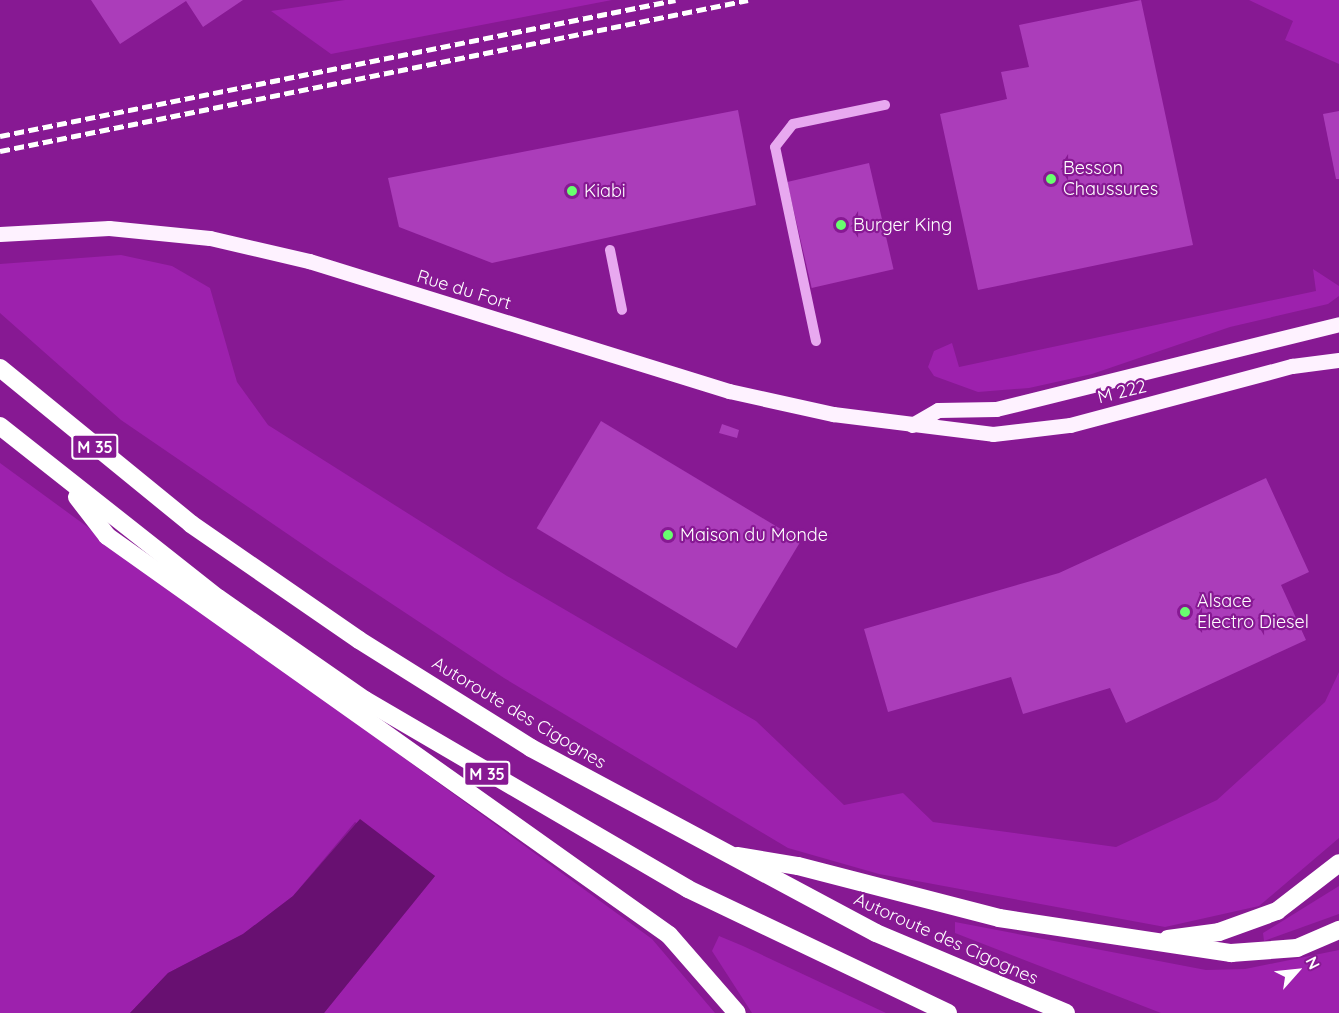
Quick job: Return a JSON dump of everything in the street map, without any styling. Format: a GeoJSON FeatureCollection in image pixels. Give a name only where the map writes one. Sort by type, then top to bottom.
{"type":"FeatureCollection","features":[{"type":"Feature","properties":{"kind":"highway","name":"Autoroute des Cigognes"},"geometry":{"type":"LineString","coordinates":[[0,368],[191,524],[359,640],[531,748],[719,853],[876,933],[1066,1013]]}},
{"type":"Feature","properties":{"kind":"highway","name":"M 35"},"geometry":{"type":"LineString","coordinates":[[0,426],[61,477],[219,598],[365,700],[687,889],[948,1013]]}},
{"type":"Feature","properties":{"kind":"highway"},"geometry":{"type":"LineString","coordinates":[[61,477],[107,536],[669,935],[737,1013]]}},
{"type":"Feature","properties":{"kind":"highway"},"geometry":{"type":"LineString","coordinates":[[719,853],[798,866],[999,918],[1146,943],[1264,954],[1339,930]]}},
{"type":"Feature","properties":{"kind":"highway"},"geometry":{"type":"LineString","coordinates":[[1146,943],[1219,932],[1277,911],[1339,863]]}},
{"type":"Feature","properties":{"kind":"main road","name":"Rue du Fort"},"geometry":{"type":"LineString","coordinates":[[0,234],[109,228],[261,249],[729,391],[912,424]]}},
{"type":"Feature","properties":{"kind":"main road","name":"M 222"},"geometry":{"type":"LineString","coordinates":[[912,424],[938,410],[996,409],[1339,324]]}},
{"type":"Feature","properties":{"kind":"main road","name":"M 222"},"geometry":{"type":"LineString","coordinates":[[912,424],[1016,433],[1339,360]]}},
{"type":"Feature","properties":{"kind":"lane"},"geometry":{"type":"LineString","coordinates":[[816,341],[775,147],[793,124],[885,105]]}},
{"type":"Feature","properties":{"kind":"lane"},"geometry":{"type":"LineString","coordinates":[[610,250],[622,310]]}},
{"type":"Feature","properties":{"kind":"shaded area"},"geometry":{"type":"Polygon","coordinates":[[[345,0],[612,0],[331,54],[271,11],[345,0]]]}},
{"type":"Feature","properties":{"kind":"shaded area"},"geometry":{"type":"Polygon","coordinates":[[[1249,0],[1339,0],[1339,64],[1285,40],[1293,21],[1249,0]]]}},
{"type":"Feature","properties":{"kind":"shaded area"},"geometry":{"type":"Polygon","coordinates":[[[121,255],[172,266],[210,288],[237,382],[268,425],[507,576],[756,721],[844,805],[903,793],[933,822],[1116,847],[1217,800],[1325,702],[1339,672],[1339,838],[1259,906],[1165,927],[879,874],[788,848],[504,678],[330,563],[121,420],[0,313],[0,264],[121,255]]]}},
{"type":"Feature","properties":{"kind":"shaded area"},"geometry":{"type":"Polygon","coordinates":[[[1313,269],[1339,286],[1339,296],[1328,304],[1230,327],[1092,374],[1029,388],[978,392],[934,376],[928,367],[934,351],[952,343],[959,367],[1316,291],[1313,269]]]}},
{"type":"Feature","properties":{"kind":"shaded area"},"geometry":{"type":"Polygon","coordinates":[[[0,463],[652,939],[715,1013],[324,1013],[435,876],[355,822],[293,896],[243,934],[168,973],[130,1013],[0,1013],[0,463]]]}},
{"type":"Feature","properties":{"kind":"shaded area"},"geometry":{"type":"Polygon","coordinates":[[[360,819],[435,876],[324,1013],[130,1013],[168,973],[243,934],[293,896],[360,819]]]}},
{"type":"Feature","properties":{"kind":"shaded area"},"geometry":{"type":"Polygon","coordinates":[[[1339,886],[1339,914],[1264,941],[1263,933],[1339,886]]]}},
{"type":"Feature","properties":{"kind":"shaded area"},"geometry":{"type":"Polygon","coordinates":[[[955,922],[1206,970],[1245,969],[1339,950],[1339,1013],[1161,1013],[955,933],[955,922]]]}},
{"type":"Feature","properties":{"kind":"shaded area"},"geometry":{"type":"Polygon","coordinates":[[[719,936],[886,1013],[752,1013],[712,951],[719,936]]]}},
{"type":"Feature","properties":{"kind":"building"},"geometry":{"type":"Polygon","coordinates":[[[91,0],[243,0],[203,27],[186,1],[120,44],[91,0]]]}},
{"type":"Feature","properties":{"kind":"building","name":"Besson Chaussures"},"geometry":{"type":"Polygon","coordinates":[[[1141,0],[1193,245],[978,290],[940,114],[1007,99],[1001,72],[1029,67],[1019,25],[1141,0]]]}},
{"type":"Feature","properties":{"kind":"building","name":"Kiabi"},"geometry":{"type":"Polygon","coordinates":[[[738,110],[756,205],[492,263],[399,227],[388,178],[738,110]]]}},
{"type":"Feature","properties":{"kind":"building"},"geometry":{"type":"Polygon","coordinates":[[[1339,111],[1339,179],[1336,179],[1323,114],[1339,111]]]}},
{"type":"Feature","properties":{"kind":"building","name":"Burger King"},"geometry":{"type":"Polygon","coordinates":[[[869,163],[894,269],[812,288],[787,182],[869,163]]]}},
{"type":"Feature","properties":{"kind":"building","name":"Maison du Monde"},"geometry":{"type":"Polygon","coordinates":[[[601,421],[801,541],[736,648],[537,528],[601,421]]]}},
{"type":"Feature","properties":{"kind":"building"},"geometry":{"type":"Polygon","coordinates":[[[722,424],[739,430],[737,438],[719,433],[722,424]]]}},
{"type":"Feature","properties":{"kind":"building","name":"Alsace Electro Diesel"},"geometry":{"type":"Polygon","coordinates":[[[1266,478],[1309,572],[1281,585],[1306,640],[1126,723],[1110,688],[1023,714],[1011,677],[888,712],[864,629],[1059,573],[1266,478]]]}},
{"type":"Feature","properties":{"kind":"railway"},"geometry":{"type":"LineString","coordinates":[[0,136],[675,0]]}},
{"type":"Feature","properties":{"kind":"railway"},"geometry":{"type":"LineString","coordinates":[[0,151],[748,0]]}},
{"type":"Feature","properties":{"kind":"place","name":"Besson Chaussures"},"geometry":{"type":"Point","coordinates":[1051,179]}},
{"type":"Feature","properties":{"kind":"place","name":"Kiabi"},"geometry":{"type":"Point","coordinates":[572,191]}},
{"type":"Feature","properties":{"kind":"place","name":"Burger King"},"geometry":{"type":"Point","coordinates":[841,225]}},
{"type":"Feature","properties":{"kind":"place","name":"Maison du Monde"},"geometry":{"type":"Point","coordinates":[668,535]}},
{"type":"Feature","properties":{"kind":"place","name":"Alsace Electro Diesel"},"geometry":{"type":"Point","coordinates":[1185,612]}}]}
